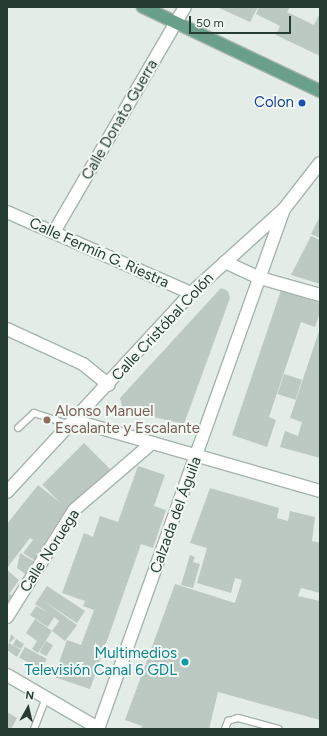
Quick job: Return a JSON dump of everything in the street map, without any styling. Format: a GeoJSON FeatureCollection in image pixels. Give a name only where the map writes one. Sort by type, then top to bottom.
{"type":"FeatureCollection","features":[{"type":"Feature","properties":{"kind":"main road"},"geometry":{"type":"LineString","coordinates":[[143,7],[320,91]]}},
{"type":"Feature","properties":{"kind":"street","name":"Calle Donato Guerra"},"geometry":{"type":"LineString","coordinates":[[54,232],[185,7]]}},
{"type":"Feature","properties":{"kind":"street","name":"Calle Cristóbal Colón"},"geometry":{"type":"LineString","coordinates":[[7,492],[74,423],[191,293],[284,209],[320,163]]}},
{"type":"Feature","properties":{"kind":"street","name":"Calzada del Águila"},"geometry":{"type":"LineString","coordinates":[[98,728],[198,456],[284,209]]}},
{"type":"Feature","properties":{"kind":"street","name":"Calle Fermín G. Riestra"},"geometry":{"type":"LineString","coordinates":[[7,212],[191,293]]}},
{"type":"Feature","properties":{"kind":"street"},"geometry":{"type":"LineString","coordinates":[[225,262],[260,278],[320,295]]}},
{"type":"Feature","properties":{"kind":"street"},"geometry":{"type":"LineString","coordinates":[[7,329],[83,364],[109,385]]}},
{"type":"Feature","properties":{"kind":"street"},"geometry":{"type":"LineString","coordinates":[[74,423],[152,443],[320,491]]}},
{"type":"Feature","properties":{"kind":"street","name":"Calle Noruega"},"geometry":{"type":"LineString","coordinates":[[7,617],[74,510],[152,443]]}},
{"type":"Feature","properties":{"kind":"street"},"geometry":{"type":"LineString","coordinates":[[7,675],[98,728]]}},
{"type":"Feature","properties":{"kind":"lane"},"geometry":{"type":"LineString","coordinates":[[18,428],[34,413],[74,423]]}},
{"type":"Feature","properties":{"kind":"lane"},"geometry":{"type":"LineString","coordinates":[[34,729],[46,698]]}},
{"type":"Feature","properties":{"kind":"lane"},"geometry":{"type":"LineString","coordinates":[[225,729],[228,721],[238,718],[279,729]]}},
{"type":"Feature","properties":{"kind":"building"},"geometry":{"type":"Polygon","coordinates":[[[217,7],[258,7],[250,22],[217,7]]]}},
{"type":"Feature","properties":{"kind":"building"},"geometry":{"type":"Polygon","coordinates":[[[259,7],[290,7],[287,12],[314,25],[320,13],[320,56],[276,35],[280,26],[256,14],[259,7]]]}},
{"type":"Feature","properties":{"kind":"building"},"geometry":{"type":"Polygon","coordinates":[[[320,216],[320,238],[311,234],[320,216]]]}},
{"type":"Feature","properties":{"kind":"building"},"geometry":{"type":"Polygon","coordinates":[[[311,236],[320,240],[320,284],[291,275],[311,236]]]}},
{"type":"Feature","properties":{"kind":"building"},"geometry":{"type":"Polygon","coordinates":[[[221,288],[228,291],[230,298],[184,424],[123,410],[120,398],[221,288]]]}},
{"type":"Feature","properties":{"kind":"building"},"geometry":{"type":"Polygon","coordinates":[[[281,290],[320,303],[320,312],[315,327],[301,322],[269,417],[276,420],[267,447],[232,435],[281,290]]]}},
{"type":"Feature","properties":{"kind":"building"},"geometry":{"type":"Polygon","coordinates":[[[320,328],[320,458],[280,447],[285,431],[298,436],[302,422],[290,418],[320,328]]]}},
{"type":"Feature","properties":{"kind":"building"},"geometry":{"type":"Polygon","coordinates":[[[284,374],[302,380],[296,400],[278,394],[284,374]]]}},
{"type":"Feature","properties":{"kind":"building"},"geometry":{"type":"Polygon","coordinates":[[[84,443],[110,469],[68,511],[42,485],[84,443]]]}},
{"type":"Feature","properties":{"kind":"building"},"geometry":{"type":"Polygon","coordinates":[[[138,466],[165,475],[154,506],[166,510],[153,548],[141,544],[90,689],[54,677],[67,640],[81,645],[94,610],[83,606],[85,601],[62,593],[84,533],[93,537],[100,516],[118,522],[138,466]]]}},
{"type":"Feature","properties":{"kind":"building"},"geometry":{"type":"Polygon","coordinates":[[[38,485],[67,508],[34,560],[23,553],[33,540],[30,538],[7,568],[7,524],[38,485]]]}},
{"type":"Feature","properties":{"kind":"building"},"geometry":{"type":"Polygon","coordinates":[[[210,488],[279,508],[277,518],[288,521],[290,511],[315,517],[312,541],[320,543],[320,593],[301,588],[298,596],[320,601],[320,720],[218,692],[209,729],[141,729],[142,726],[125,720],[175,584],[235,603],[242,580],[235,578],[231,593],[197,583],[207,548],[190,543],[210,488]]]}},
{"type":"Feature","properties":{"kind":"building"},"geometry":{"type":"Polygon","coordinates":[[[20,553],[35,562],[27,575],[17,568],[20,553]]]}},
{"type":"Feature","properties":{"kind":"building"},"geometry":{"type":"Polygon","coordinates":[[[190,555],[195,557],[193,562],[200,564],[193,588],[181,585],[190,555]]]}},
{"type":"Feature","properties":{"kind":"building"},"geometry":{"type":"Polygon","coordinates":[[[7,570],[19,580],[9,594],[14,596],[7,607],[7,570]]]}},
{"type":"Feature","properties":{"kind":"building"},"geometry":{"type":"Polygon","coordinates":[[[47,586],[85,611],[77,623],[45,602],[77,625],[65,641],[52,631],[59,621],[54,617],[48,627],[30,615],[36,606],[49,613],[35,604],[47,586]]]}},
{"type":"Feature","properties":{"kind":"building"},"geometry":{"type":"Polygon","coordinates":[[[35,619],[52,631],[38,653],[32,649],[37,641],[26,633],[35,619]]]}},
{"type":"Feature","properties":{"kind":"building"},"geometry":{"type":"Polygon","coordinates":[[[11,634],[15,638],[9,643],[21,650],[17,657],[7,650],[11,634]]]}},
{"type":"Feature","properties":{"kind":"building"},"geometry":{"type":"Polygon","coordinates":[[[16,639],[24,644],[21,649],[13,645],[16,639]]]}},
{"type":"Feature","properties":{"kind":"building"},"geometry":{"type":"Polygon","coordinates":[[[46,641],[53,645],[46,656],[40,652],[46,641]]]}},
{"type":"Feature","properties":{"kind":"building"},"geometry":{"type":"Polygon","coordinates":[[[25,647],[47,659],[41,670],[19,657],[25,647]]]}},
{"type":"Feature","properties":{"kind":"building"},"geometry":{"type":"Polygon","coordinates":[[[7,712],[17,718],[11,729],[7,729],[7,712]]]}},
{"type":"Feature","properties":{"kind":"place","name":"Colon"},"geometry":{"type":"Point","coordinates":[302,103]}},
{"type":"Feature","properties":{"kind":"place","name":"Alonso Manuel Escalante y Escalante"},"geometry":{"type":"Point","coordinates":[47,420]}},
{"type":"Feature","properties":{"kind":"place","name":"Multimedios Televisión Canal 6 GDL"},"geometry":{"type":"Point","coordinates":[185,662]}}]}
